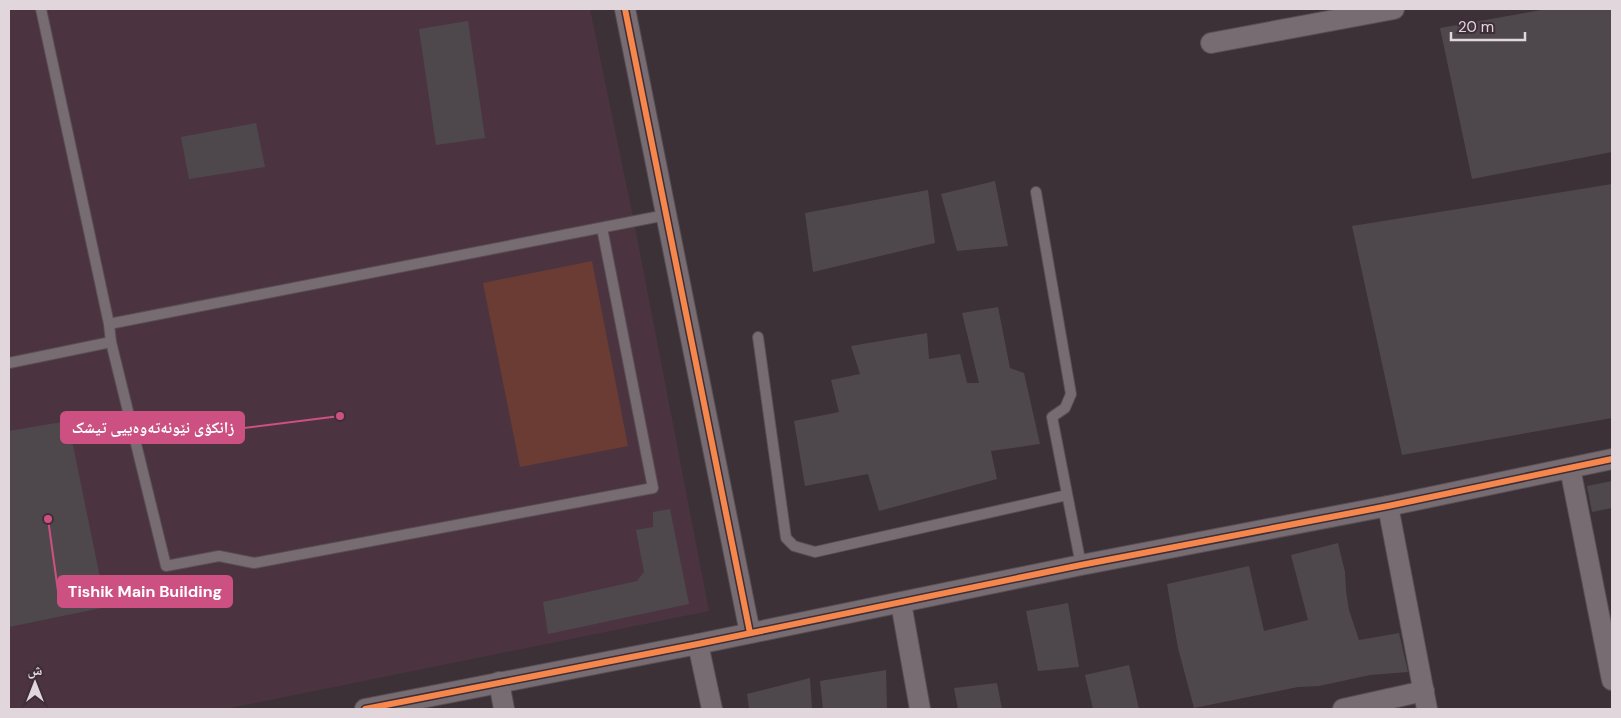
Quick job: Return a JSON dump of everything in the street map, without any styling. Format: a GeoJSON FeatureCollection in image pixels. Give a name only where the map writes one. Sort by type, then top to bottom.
{"type":"FeatureCollection","features":[{"type":"Feature","properties":{"kind":"street"},"geometry":{"type":"LineString","coordinates":[[625,9],[750,634]]}},
{"type":"Feature","properties":{"kind":"street"},"geometry":{"type":"LineString","coordinates":[[1211,44],[1394,9]]}},
{"type":"Feature","properties":{"kind":"street"},"geometry":{"type":"LineString","coordinates":[[365,709],[750,634],[1081,565],[1388,506],[1612,459]]}},
{"type":"Feature","properties":{"kind":"street"},"geometry":{"type":"LineString","coordinates":[[1570,468],[1612,680]]}},
{"type":"Feature","properties":{"kind":"street"},"geometry":{"type":"LineString","coordinates":[[1342,709],[1426,700],[1388,506]]}},
{"type":"Feature","properties":{"kind":"street"},"geometry":{"type":"LineString","coordinates":[[901,603],[920,709]]}},
{"type":"Feature","properties":{"kind":"street"},"geometry":{"type":"LineString","coordinates":[[698,644],[712,709]]}},
{"type":"Feature","properties":{"kind":"street"},"geometry":{"type":"LineString","coordinates":[[499,682],[504,709]]}},
{"type":"Feature","properties":{"kind":"lane"},"geometry":{"type":"LineString","coordinates":[[41,9],[111,342],[166,566],[219,556],[254,564],[653,488],[602,228]]}},
{"type":"Feature","properties":{"kind":"lane"},"geometry":{"type":"LineString","coordinates":[[1036,192],[1071,394],[1065,408],[1052,417],[1081,565]]}},
{"type":"Feature","properties":{"kind":"lane"},"geometry":{"type":"LineString","coordinates":[[108,324],[666,215]]}},
{"type":"Feature","properties":{"kind":"lane"},"geometry":{"type":"LineString","coordinates":[[758,337],[786,538],[794,546],[815,552],[1067,496]]}},
{"type":"Feature","properties":{"kind":"lane"},"geometry":{"type":"LineString","coordinates":[[9,363],[111,342]]}},
{"type":"Feature","properties":{"kind":"shaded area"},"geometry":{"type":"Polygon","coordinates":[[[9,9],[590,9],[634,222],[709,611],[225,709],[9,709],[9,9]]]}},
{"type":"Feature","properties":{"kind":"shaded area"},"geometry":{"type":"Polygon","coordinates":[[[592,261],[628,446],[520,467],[483,283],[592,261]]]}},
{"type":"Feature","properties":{"kind":"building"},"geometry":{"type":"Polygon","coordinates":[[[1547,9],[1612,9],[1612,152],[1472,179],[1440,28],[1547,9]]]}},
{"type":"Feature","properties":{"kind":"building"},"geometry":{"type":"Polygon","coordinates":[[[468,21],[485,138],[436,145],[419,29],[468,21]]]}},
{"type":"Feature","properties":{"kind":"building"},"geometry":{"type":"Polygon","coordinates":[[[256,123],[265,167],[189,179],[181,137],[256,123]]]}},
{"type":"Feature","properties":{"kind":"building"},"geometry":{"type":"Polygon","coordinates":[[[995,181],[1008,246],[957,251],[941,194],[995,181]]]}},
{"type":"Feature","properties":{"kind":"building"},"geometry":{"type":"Polygon","coordinates":[[[1612,184],[1612,418],[1402,455],[1352,226],[1612,184]]]}},
{"type":"Feature","properties":{"kind":"building"},"geometry":{"type":"Polygon","coordinates":[[[928,190],[935,243],[813,272],[805,213],[928,190]]]}},
{"type":"Feature","properties":{"kind":"building"},"geometry":{"type":"Polygon","coordinates":[[[998,307],[1010,368],[1024,373],[1040,444],[991,451],[997,479],[879,511],[868,474],[805,486],[794,421],[839,412],[831,380],[860,374],[851,346],[927,333],[929,359],[960,354],[967,383],[979,383],[962,313],[998,307]]]}},
{"type":"Feature","properties":{"kind":"building"},"geometry":{"type":"Polygon","coordinates":[[[68,421],[106,607],[9,627],[9,431],[68,421]]]}},
{"type":"Feature","properties":{"kind":"building"},"geometry":{"type":"Polygon","coordinates":[[[1612,481],[1612,508],[1592,512],[1587,486],[1612,481]]]}},
{"type":"Feature","properties":{"kind":"building"},"geometry":{"type":"Polygon","coordinates":[[[670,509],[689,604],[548,634],[543,602],[637,581],[644,572],[636,530],[653,527],[653,512],[670,509]]]}},
{"type":"Feature","properties":{"kind":"building"},"geometry":{"type":"Polygon","coordinates":[[[1338,543],[1345,572],[1349,610],[1359,640],[1399,633],[1408,672],[1370,675],[1319,686],[1298,687],[1194,708],[1178,648],[1167,584],[1249,566],[1264,631],[1308,620],[1291,555],[1338,543]]]}},
{"type":"Feature","properties":{"kind":"building"},"geometry":{"type":"Polygon","coordinates":[[[1068,603],[1079,667],[1038,671],[1026,611],[1068,603]]]}},
{"type":"Feature","properties":{"kind":"building"},"geometry":{"type":"Polygon","coordinates":[[[1129,665],[1139,709],[1093,709],[1085,675],[1129,665]]]}},
{"type":"Feature","properties":{"kind":"building"},"geometry":{"type":"Polygon","coordinates":[[[886,670],[887,709],[823,709],[820,681],[886,670]]]}},
{"type":"Feature","properties":{"kind":"building"},"geometry":{"type":"Polygon","coordinates":[[[810,678],[812,709],[749,709],[747,694],[810,678]]]}},
{"type":"Feature","properties":{"kind":"building"},"geometry":{"type":"Polygon","coordinates":[[[997,683],[1002,709],[958,709],[954,688],[997,683]]]}},
{"type":"Feature","properties":{"kind":"cycle path"},"geometry":{"type":"LineString","coordinates":[[625,9],[750,633]]}},
{"type":"Feature","properties":{"kind":"cycle path"},"geometry":{"type":"LineString","coordinates":[[365,709],[698,644],[1081,565],[1388,506],[1612,459]]}},
{"type":"Feature","properties":{"kind":"place","name":"زانکۆی نێونەتەوەییی تیشک"},"geometry":{"type":"Point","coordinates":[340,416]}},
{"type":"Feature","properties":{"kind":"place","name":"Tishik Main Building"},"geometry":{"type":"Point","coordinates":[48,519]}}]}
